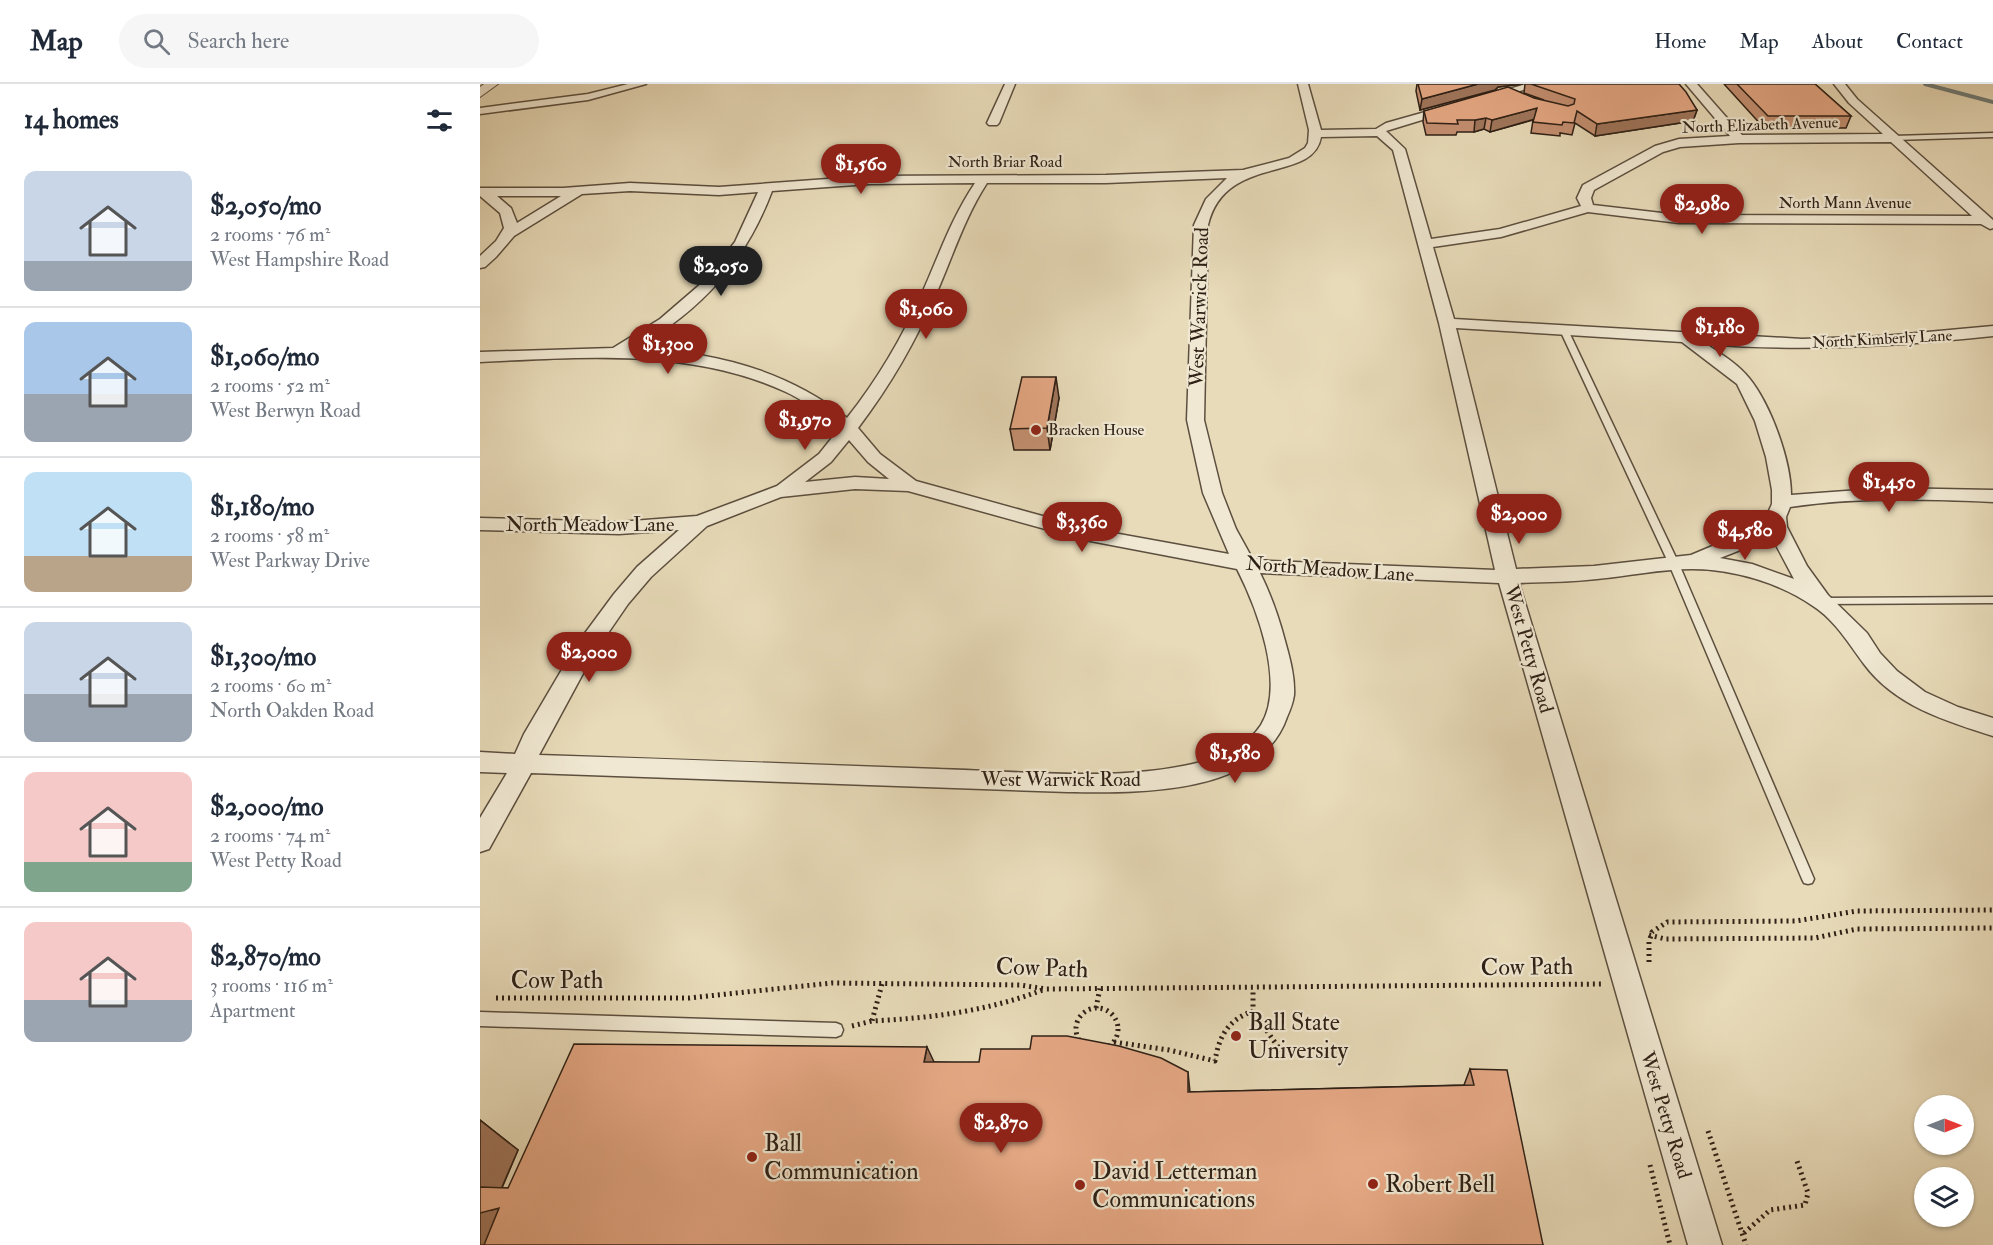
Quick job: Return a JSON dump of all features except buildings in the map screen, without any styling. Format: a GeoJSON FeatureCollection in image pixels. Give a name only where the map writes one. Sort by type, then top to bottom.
{"type":"FeatureCollection","features":[{"type":"Feature","properties":{"kind":"street"},"geometry":{"type":"LineString","coordinates":[[480,93],[492,84]]}},
{"type":"Feature","properties":{"kind":"street"},"geometry":{"type":"LineString","coordinates":[[480,111],[572,100],[653,84]]}},
{"type":"Feature","properties":{"kind":"street"},"geometry":{"type":"LineString","coordinates":[[993,123],[1010,84]]}},
{"type":"Feature","properties":{"kind":"street"},"geometry":{"type":"LineString","coordinates":[[1303,84],[1316,134],[1380,132],[1382,128],[1390,124],[1539,84]]}},
{"type":"Feature","properties":{"kind":"street"},"geometry":{"type":"LineString","coordinates":[[1488,84],[1526,101]]}},
{"type":"Feature","properties":{"kind":"street"},"geometry":{"type":"LineString","coordinates":[[1691,84],[1739,139]]}},
{"type":"Feature","properties":{"kind":"street"},"geometry":{"type":"LineString","coordinates":[[1839,84],[1852,101],[1988,224]]}},
{"type":"Feature","properties":{"kind":"street","name":"West Petty Road"},"geometry":{"type":"LineString","coordinates":[[1380,132],[1399,149],[1447,323],[1507,576],[1705,1245]]}},
{"type":"Feature","properties":{"kind":"street","name":"West Warwick Road"},"geometry":{"type":"LineString","coordinates":[[480,762],[1038,782],[1116,782],[1180,777],[1205,772],[1227,765],[1248,753],[1262,740],[1278,716],[1283,697],[1282,682],[1269,624],[1247,565],[1224,524],[1209,481],[1195,423],[1202,219],[1209,204],[1242,174],[1300,157],[1312,148],[1316,134]]}},
{"type":"Feature","properties":{"kind":"street","name":"North Elizabeth Avenue"},"geometry":{"type":"LineString","coordinates":[[1588,208],[1584,198],[1588,188],[1659,149],[1689,141],[1894,138]]}},
{"type":"Feature","properties":{"kind":"street","name":"North Briar Road"},"geometry":{"type":"LineString","coordinates":[[482,192],[630,187],[718,191],[869,180],[1106,179],[1242,174]]}},
{"type":"Feature","properties":{"kind":"street"},"geometry":{"type":"LineString","coordinates":[[777,492],[810,471],[838,444],[886,379],[923,306],[970,200],[984,179]]}},
{"type":"Feature","properties":{"kind":"street"},"geometry":{"type":"LineString","coordinates":[[616,353],[688,304],[717,278],[737,253],[758,214],[766,189]]}},
{"type":"Feature","properties":{"kind":"street"},"geometry":{"type":"LineString","coordinates":[[480,264],[510,233],[581,190]]}},
{"type":"Feature","properties":{"kind":"street"},"geometry":{"type":"LineString","coordinates":[[482,192],[506,209],[512,224],[510,233]]}},
{"type":"Feature","properties":{"kind":"street","name":"North Mann Avenue"},"geometry":{"type":"LineString","coordinates":[[1424,244],[1501,233],[1588,208],[1698,220],[1988,224]]}},
{"type":"Feature","properties":{"kind":"street","name":"North Kimberly Lane"},"geometry":{"type":"LineString","coordinates":[[1447,323],[1634,333],[1775,344],[1865,343],[1993,332]]}},
{"type":"Feature","properties":{"kind":"street"},"geometry":{"type":"LineString","coordinates":[[1688,339],[1730,370],[1743,382],[1752,396],[1771,444],[1780,475],[1779,510],[1792,557],[1810,586],[1859,638],[1872,659],[1889,677],[1917,698],[1950,714],[1993,727]]}},
{"type":"Feature","properties":{"kind":"street"},"geometry":{"type":"LineString","coordinates":[[480,357],[616,353],[692,360],[756,374],[807,396],[849,428],[874,458],[909,485]]}},
{"type":"Feature","properties":{"kind":"street","name":"North Meadow Lane"},"geometry":{"type":"LineString","coordinates":[[480,524],[619,528],[699,522],[777,492],[835,483],[909,485],[1085,534],[1247,565],[1376,574],[1507,576],[1594,573],[1683,563]]}},
{"type":"Feature","properties":{"kind":"street"},"geometry":{"type":"LineString","coordinates":[[1683,563],[1741,542],[1779,510],[1810,497],[1897,494],[1993,496]]}},
{"type":"Feature","properties":{"kind":"street"},"geometry":{"type":"LineString","coordinates":[[480,841],[524,762],[532,741],[579,660],[621,599],[644,572],[699,522]]}},
{"type":"Feature","properties":{"kind":"street"},"geometry":{"type":"LineString","coordinates":[[1683,563],[1745,568],[1790,584],[1822,601]]}},
{"type":"Feature","properties":{"kind":"lane"},"geometry":{"type":"LineString","coordinates":[[1894,138],[1993,135]]}},
{"type":"Feature","properties":{"kind":"lane"},"geometry":{"type":"LineString","coordinates":[[1564,330],[1683,563],[1808,879]]}},
{"type":"Feature","properties":{"kind":"lane"},"geometry":{"type":"LineString","coordinates":[[1822,601],[1993,600]]}},
{"type":"Feature","properties":{"kind":"lane"},"geometry":{"type":"LineString","coordinates":[[480,1019],[836,1030]]}},
{"type":"Feature","properties":{"kind":"path"},"geometry":{"type":"LineString","coordinates":[[1993,910],[1857,911],[1796,921],[1667,922],[1656,925],[1649,934],[1665,939],[1815,938],[1857,929],[1993,928]]}},
{"type":"Feature","properties":{"kind":"path","name":"Cow Path"},"geometry":{"type":"LineString","coordinates":[[492,998],[689,998],[832,983],[1020,985],[1046,988],[1604,984]]}},
{"type":"Feature","properties":{"kind":"path"},"geometry":{"type":"LineString","coordinates":[[882,984],[872,1021],[932,1018],[1019,1001],[1046,988]]}},
{"type":"Feature","properties":{"kind":"path"},"geometry":{"type":"LineString","coordinates":[[1096,1008],[1100,988]]}},
{"type":"Feature","properties":{"kind":"path"},"geometry":{"type":"LineString","coordinates":[[1253,988],[1253,1011],[1283,1054]]}},
{"type":"Feature","properties":{"kind":"path"},"geometry":{"type":"LineString","coordinates":[[1096,1008],[1110,1011],[1118,1021],[1117,1035],[1113,1042],[1108,1047],[1093,1050],[1086,1048],[1077,1039],[1075,1032],[1078,1019],[1096,1008]]}},
{"type":"Feature","properties":{"kind":"path"},"geometry":{"type":"LineString","coordinates":[[1113,1042],[1169,1050],[1215,1061],[1217,1045],[1230,1023],[1239,1015],[1253,1011]]}},
{"type":"Feature","properties":{"kind":"path"},"geometry":{"type":"LineString","coordinates":[[1708,1131],[1744,1233],[1746,1245]]}},
{"type":"Feature","properties":{"kind":"path"},"geometry":{"type":"LineString","coordinates":[[1744,1233],[1770,1210],[1805,1205],[1808,1193],[1797,1161]]}},
{"type":"Feature","properties":{"kind":"waterway"},"geometry":{"type":"LineString","coordinates":[[1925,84],[1993,102]]}},
{"type":"Feature","properties":{"kind":"place","name":"Bracken House"},"geometry":{"type":"Point","coordinates":[1036,430]}},
{"type":"Feature","properties":{"kind":"place","name":"Ball State University"},"geometry":{"type":"Point","coordinates":[1236,1036]}},
{"type":"Feature","properties":{"kind":"place","name":"Ball Communication"},"geometry":{"type":"Point","coordinates":[752,1157]}},
{"type":"Feature","properties":{"kind":"place","name":"Robert Bell"},"geometry":{"type":"Point","coordinates":[1373,1184]}},
{"type":"Feature","properties":{"kind":"place","name":"David Letterman Communications"},"geometry":{"type":"Point","coordinates":[1080,1185]}}]}
